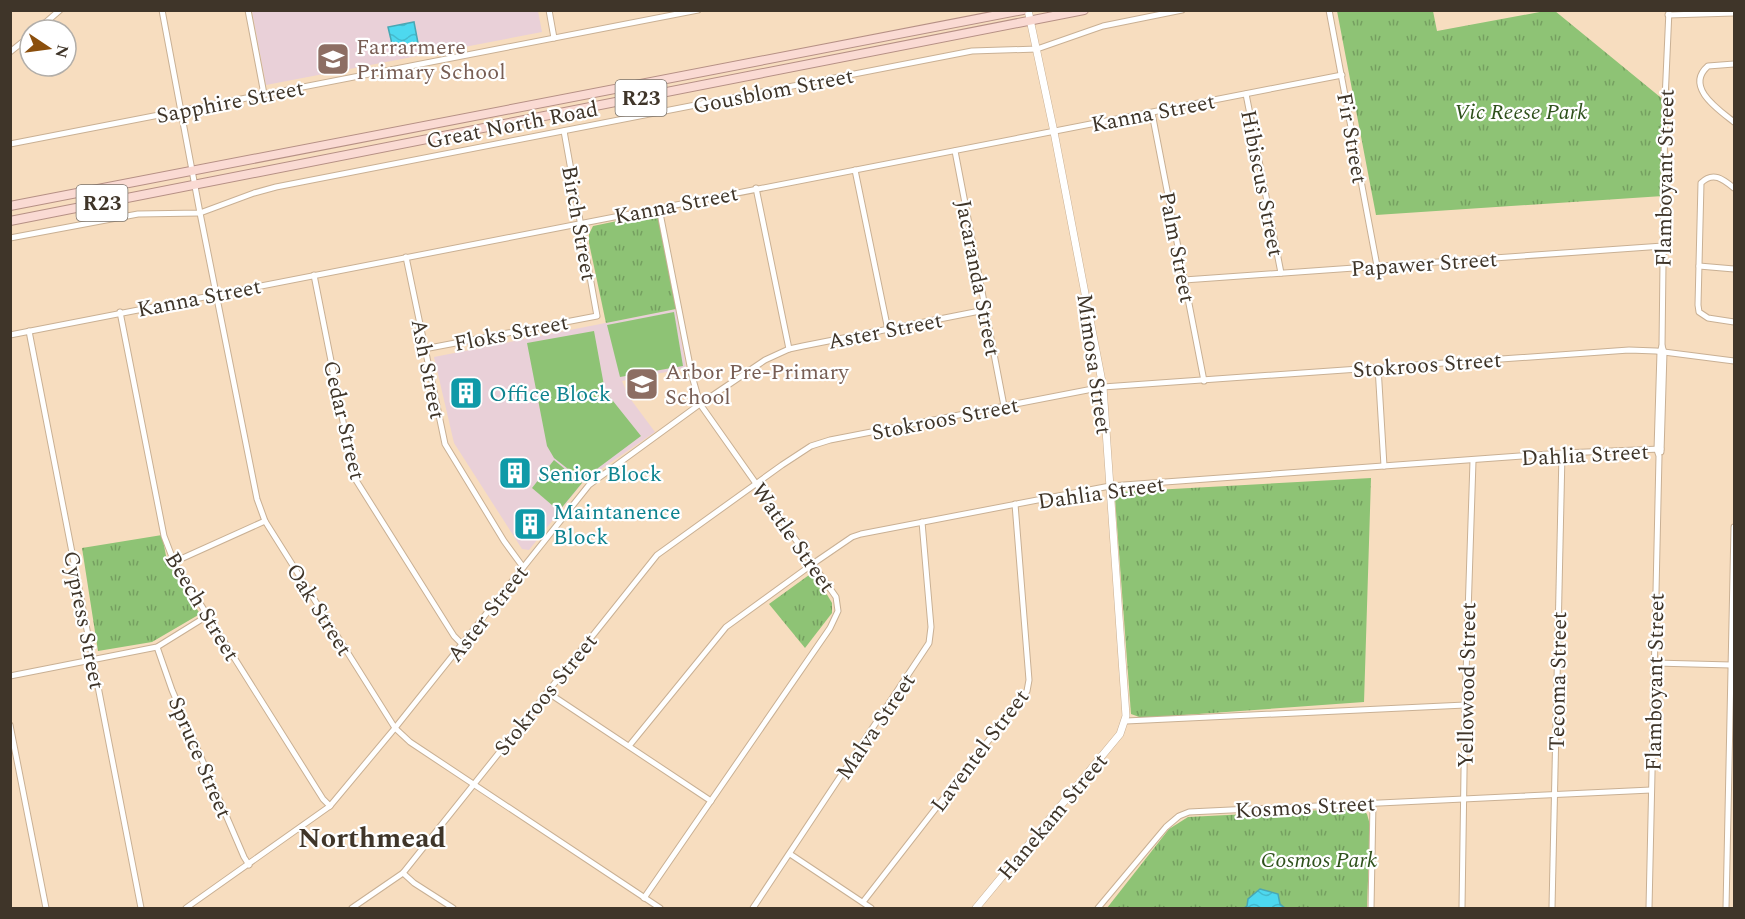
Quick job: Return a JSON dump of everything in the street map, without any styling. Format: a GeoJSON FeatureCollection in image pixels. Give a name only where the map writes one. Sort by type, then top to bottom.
{"type":"FeatureCollection","features":[{"type":"Feature","properties":{"kind":"main road"},"geometry":{"type":"LineString","coordinates":[[990,17],[1002,10]]}},
{"type":"Feature","properties":{"kind":"main road","name":"Great North Road"},"geometry":{"type":"LineString","coordinates":[[10,206],[1023,10]]}},
{"type":"Feature","properties":{"kind":"main road","name":"Great North Road"},"geometry":{"type":"LineString","coordinates":[[10,221],[1084,10]]}},
{"type":"Feature","properties":{"kind":"main road"},"geometry":{"type":"LineString","coordinates":[[716,70],[719,83]]}},
{"type":"Feature","properties":{"kind":"street","name":"Oak Street"},"geometry":{"type":"LineString","coordinates":[[162,10],[257,499],[265,521],[395,728],[410,742],[660,909]]}},
{"type":"Feature","properties":{"kind":"street"},"geometry":{"type":"LineString","coordinates":[[248,10],[264,94]]}},
{"type":"Feature","properties":{"kind":"street"},"geometry":{"type":"LineString","coordinates":[[549,10],[554,38]]}},
{"type":"Feature","properties":{"kind":"street","name":"Sapphire Street"},"geometry":{"type":"LineString","coordinates":[[10,144],[698,10]]}},
{"type":"Feature","properties":{"kind":"street","name":"Mimosa Street"},"geometry":{"type":"LineString","coordinates":[[1028,10],[1103,387],[1126,722]]}},
{"type":"Feature","properties":{"kind":"street","name":"Gousblom Street"},"geometry":{"type":"LineString","coordinates":[[10,238],[138,214],[200,213],[263,189],[972,51],[1037,50],[1103,26],[1182,10]]}},
{"type":"Feature","properties":{"kind":"street","name":"Fir Street"},"geometry":{"type":"LineString","coordinates":[[1329,10],[1377,266]]}},
{"type":"Feature","properties":{"kind":"street"},"geometry":{"type":"LineString","coordinates":[[1669,13],[1734,14]]}},
{"type":"Feature","properties":{"kind":"street","name":"Flamboyant Street"},"geometry":{"type":"LineString","coordinates":[[1649,909],[1669,13]]}},
{"type":"Feature","properties":{"kind":"street"},"geometry":{"type":"LineString","coordinates":[[1734,64],[1708,66],[1702,73],[1700,82],[1708,102],[1734,122]]}},
{"type":"Feature","properties":{"kind":"street","name":"Kanna Street"},"geometry":{"type":"LineString","coordinates":[[10,335],[1342,75]]}},
{"type":"Feature","properties":{"kind":"street","name":"Hibiscus Street"},"geometry":{"type":"LineString","coordinates":[[1246,94],[1281,273]]}},
{"type":"Feature","properties":{"kind":"street","name":"Palm Street"},"geometry":{"type":"LineString","coordinates":[[1152,113],[1204,381]]}},
{"type":"Feature","properties":{"kind":"street","name":"Birch Street"},"geometry":{"type":"LineString","coordinates":[[564,131],[597,316]]}},
{"type":"Feature","properties":{"kind":"street","name":"Jacaranda Street"},"geometry":{"type":"LineString","coordinates":[[955,151],[1004,406]]}},
{"type":"Feature","properties":{"kind":"street"},"geometry":{"type":"LineString","coordinates":[[855,170],[888,330]]}},
{"type":"Feature","properties":{"kind":"street"},"geometry":{"type":"LineString","coordinates":[[1734,188],[1724,179],[1716,176],[1709,177],[1701,183],[1699,266],[1699,312],[1708,318],[1734,322]]}},
{"type":"Feature","properties":{"kind":"street"},"geometry":{"type":"LineString","coordinates":[[756,188],[789,349]]}},
{"type":"Feature","properties":{"kind":"street","name":"Wattle Street"},"geometry":{"type":"LineString","coordinates":[[644,898],[837,616],[838,608],[836,597],[814,563],[700,404],[692,376],[659,208]]}},
{"type":"Feature","properties":{"kind":"street","name":"Papawer Street"},"geometry":{"type":"LineString","coordinates":[[1184,280],[1663,246]]}},
{"type":"Feature","properties":{"kind":"street","name":"Ash Street"},"geometry":{"type":"LineString","coordinates":[[406,257],[445,444],[504,541],[523,567]]}},
{"type":"Feature","properties":{"kind":"street"},"geometry":{"type":"LineString","coordinates":[[1699,266],[1734,269]]}},
{"type":"Feature","properties":{"kind":"street","name":"Cedar Street"},"geometry":{"type":"LineString","coordinates":[[314,275],[354,477],[444,620],[462,644]]}},
{"type":"Feature","properties":{"kind":"street","name":"Aster Street"},"geometry":{"type":"LineString","coordinates":[[186,909],[330,806],[589,485],[700,404],[765,360],[789,349],[985,310]]}},
{"type":"Feature","properties":{"kind":"street","name":"Beech Street"},"geometry":{"type":"LineString","coordinates":[[120,312],[164,536],[174,562],[323,799],[330,806]]}},
{"type":"Feature","properties":{"kind":"street","name":"Floks Street"},"geometry":{"type":"LineString","coordinates":[[424,349],[597,316]]}},
{"type":"Feature","properties":{"kind":"street","name":"Cypress Street"},"geometry":{"type":"LineString","coordinates":[[29,331],[141,909]]}},
{"type":"Feature","properties":{"kind":"street","name":"Stokroos Street"},"geometry":{"type":"LineString","coordinates":[[352,909],[403,873],[657,555],[756,483],[804,450],[819,443],[1103,387],[1629,350],[1662,350],[1734,361]]}},
{"type":"Feature","properties":{"kind":"street"},"geometry":{"type":"LineString","coordinates":[[1378,367],[1384,466]]}},
{"type":"Feature","properties":{"kind":"street","name":"Dahlia Street"},"geometry":{"type":"LineString","coordinates":[[629,746],[726,627],[814,563],[852,537],[861,534],[1110,486],[1562,453],[1659,452]]}},
{"type":"Feature","properties":{"kind":"street","name":"Tecoma Street"},"geometry":{"type":"LineString","coordinates":[[1552,909],[1562,453]]}},
{"type":"Feature","properties":{"kind":"street","name":"Yellowood Street"},"geometry":{"type":"LineString","coordinates":[[1462,909],[1465,705],[1473,461]]}},
{"type":"Feature","properties":{"kind":"street","name":"Laventel Street"},"geometry":{"type":"LineString","coordinates":[[863,902],[1028,691],[1015,504]]}},
{"type":"Feature","properties":{"kind":"street"},"geometry":{"type":"LineString","coordinates":[[174,562],[265,521]]}},
{"type":"Feature","properties":{"kind":"street","name":"Malva Street"},"geometry":{"type":"LineString","coordinates":[[753,909],[929,643],[931,627],[922,522]]}},
{"type":"Feature","properties":{"kind":"street"},"geometry":{"type":"LineString","coordinates":[[1726,909],[1732,802],[1731,665],[1734,527]]}},
{"type":"Feature","properties":{"kind":"street"},"geometry":{"type":"LineString","coordinates":[[10,676],[157,647],[207,616]]}},
{"type":"Feature","properties":{"kind":"street","name":"Spruce Street"},"geometry":{"type":"LineString","coordinates":[[157,647],[176,700],[249,865]]}},
{"type":"Feature","properties":{"kind":"street"},"geometry":{"type":"LineString","coordinates":[[1654,663],[1731,665]]}},
{"type":"Feature","properties":{"kind":"street"},"geometry":{"type":"LineString","coordinates":[[547,692],[711,801]]}},
{"type":"Feature","properties":{"kind":"street"},"geometry":{"type":"LineString","coordinates":[[1126,722],[1465,705]]}},
{"type":"Feature","properties":{"kind":"street","name":"Hanekam Street"},"geometry":{"type":"LineString","coordinates":[[978,908],[1120,734],[1126,722]]}},
{"type":"Feature","properties":{"kind":"street"},"geometry":{"type":"LineString","coordinates":[[10,725],[46,909]]}},
{"type":"Feature","properties":{"kind":"street","name":"Kosmos Street"},"geometry":{"type":"LineString","coordinates":[[1098,909],[1166,827],[1184,813],[1651,790]]}},
{"type":"Feature","properties":{"kind":"street"},"geometry":{"type":"LineString","coordinates":[[1371,909],[1373,803]]}},
{"type":"Feature","properties":{"kind":"street"},"geometry":{"type":"LineString","coordinates":[[790,854],[871,909]]}},
{"type":"Feature","properties":{"kind":"street"},"geometry":{"type":"LineString","coordinates":[[403,873],[453,909]]}},
{"type":"Feature","properties":{"kind":"shaded area","name":"Farrarmere Primary School"},"geometry":{"type":"Polygon","coordinates":[[[252,11],[538,11],[542,32],[266,85],[252,11]]]}},
{"type":"Feature","properties":{"kind":"shaded area"},"geometry":{"type":"Polygon","coordinates":[[[676,309],[686,368],[622,381],[629,397],[655,432],[584,481],[529,550],[522,549],[454,443],[434,357],[676,309]]]}},
{"type":"Feature","properties":{"kind":"green space","name":"Vic Reese Park"},"geometry":{"type":"Polygon","coordinates":[[[1337,11],[1433,11],[1437,31],[1555,11],[1665,101],[1663,196],[1376,215],[1337,11]]]}},
{"type":"Feature","properties":{"kind":"green space"},"geometry":{"type":"Polygon","coordinates":[[[651,214],[657,216],[661,222],[676,309],[606,323],[589,234],[593,226],[651,214]]]}},
{"type":"Feature","properties":{"kind":"green space"},"geometry":{"type":"Polygon","coordinates":[[[674,312],[683,366],[620,377],[607,325],[674,312]]]}},
{"type":"Feature","properties":{"kind":"green space"},"geometry":{"type":"Polygon","coordinates":[[[594,331],[605,391],[641,436],[582,480],[554,458],[547,446],[527,343],[594,331]]]}},
{"type":"Feature","properties":{"kind":"green space"},"geometry":{"type":"Polygon","coordinates":[[[554,460],[582,483],[559,511],[532,488],[554,460]]]}},
{"type":"Feature","properties":{"kind":"green space"},"geometry":{"type":"Polygon","coordinates":[[[1371,478],[1364,702],[1142,718],[1131,714],[1115,498],[1118,492],[1371,478]]]}},
{"type":"Feature","properties":{"kind":"green space"},"geometry":{"type":"Polygon","coordinates":[[[162,535],[167,561],[200,614],[152,642],[98,651],[82,548],[162,535]]]}},
{"type":"Feature","properties":{"kind":"green space"},"geometry":{"type":"Polygon","coordinates":[[[809,575],[816,576],[832,603],[832,613],[805,648],[769,604],[809,575]]]}},
{"type":"Feature","properties":{"kind":"green space","name":"Cosmos Park"},"geometry":{"type":"Polygon","coordinates":[[[1361,808],[1367,814],[1370,825],[1367,908],[1107,908],[1169,829],[1188,817],[1361,808]]]}},
{"type":"Feature","properties":{"kind":"water"},"geometry":{"type":"Polygon","coordinates":[[[414,22],[418,43],[393,48],[388,27],[414,22]]]}},
{"type":"Feature","properties":{"kind":"water"},"geometry":{"type":"Polygon","coordinates":[[[1260,889],[1278,894],[1280,904],[1285,908],[1244,908],[1247,906],[1248,899],[1260,889]]]}},
{"type":"Feature","properties":{"kind":"place","name":"Farrarmere Primary School"},"geometry":{"type":"Point","coordinates":[333,59]}},
{"type":"Feature","properties":{"kind":"place","name":"Arbor Pre-Primary School"},"geometry":{"type":"Point","coordinates":[642,384]}},
{"type":"Feature","properties":{"kind":"place","name":"Office Block"},"geometry":{"type":"Point","coordinates":[466,393]}},
{"type":"Feature","properties":{"kind":"place","name":"Senior Block"},"geometry":{"type":"Point","coordinates":[515,473]}},
{"type":"Feature","properties":{"kind":"place","name":"Maintanence Block"},"geometry":{"type":"Point","coordinates":[530,524]}},
{"type":"Feature","properties":{"kind":"district","name":"Northmead"},"geometry":{"type":"Point","coordinates":[372,837]}}]}
